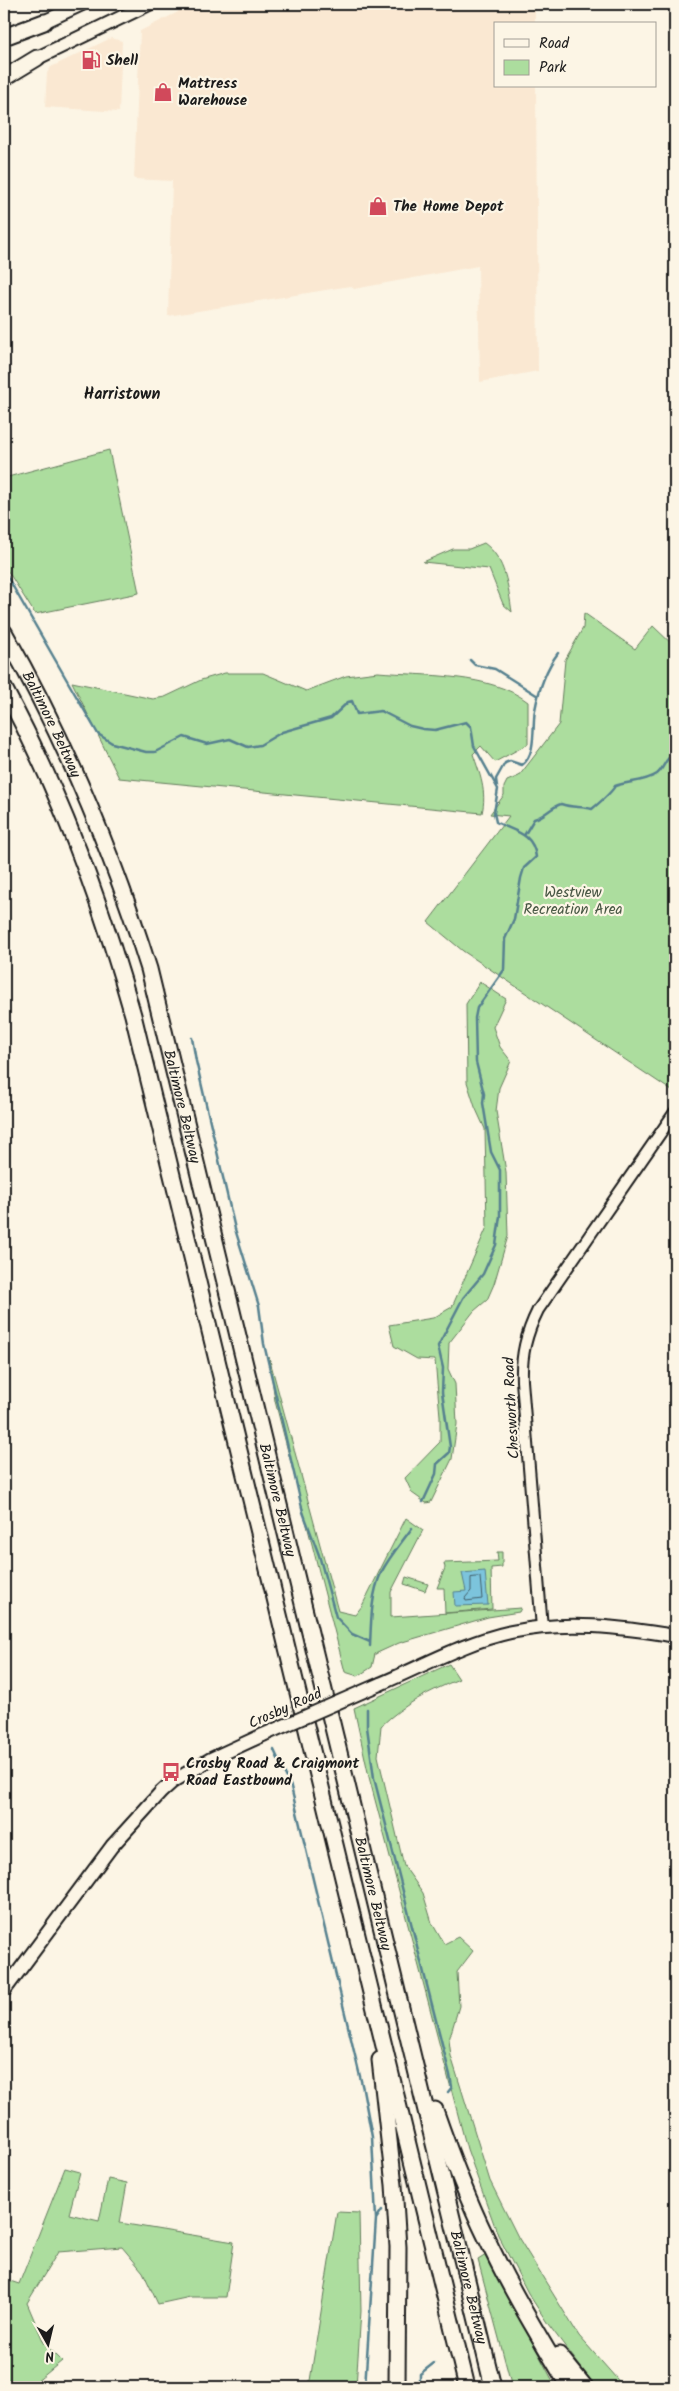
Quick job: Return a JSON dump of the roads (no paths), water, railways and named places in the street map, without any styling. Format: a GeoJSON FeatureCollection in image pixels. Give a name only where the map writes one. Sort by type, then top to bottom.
{"type":"FeatureCollection","features":[{"type":"Feature","properties":{"kind":"highway"},"geometry":{"type":"LineString","coordinates":[[4,37],[44,22]]}},
{"type":"Feature","properties":{"kind":"highway"},"geometry":{"type":"LineString","coordinates":[[4,78],[37,58]]}},
{"type":"Feature","properties":{"kind":"highway","name":"Baltimore Beltway"},"geometry":{"type":"LineString","coordinates":[[4,632],[42,700],[91,807],[112,858],[149,968],[493,2387]]}},
{"type":"Feature","properties":{"kind":"highway","name":"Baltimore Beltway"},"geometry":{"type":"LineString","coordinates":[[4,688],[66,818],[107,925],[127,991],[468,2387]]}},
{"type":"Feature","properties":{"kind":"highway"},"geometry":{"type":"LineString","coordinates":[[369,1980],[394,2185],[398,2247],[397,2387]]}},
{"type":"Feature","properties":{"kind":"highway"},"geometry":{"type":"LineString","coordinates":[[408,2032],[459,2174],[486,2238],[534,2330],[568,2387]]}},
{"type":"Feature","properties":{"kind":"highway"},"geometry":{"type":"LineString","coordinates":[[514,2290],[565,2363],[585,2387]]}},
{"type":"Feature","properties":{"kind":"highway"},"geometry":{"type":"LineString","coordinates":[[393,2387],[398,2348]]}},
{"type":"Feature","properties":{"kind":"main road"},"geometry":{"type":"LineString","coordinates":[[4,41],[82,4]]}},
{"type":"Feature","properties":{"kind":"main road"},"geometry":{"type":"LineString","coordinates":[[4,74],[133,8],[149,4]]}},
{"type":"Feature","properties":{"kind":"main road","name":"Crosby Road"},"geometry":{"type":"LineString","coordinates":[[4,1991],[112,1846],[172,1782],[210,1759],[460,1648],[511,1632],[542,1628],[594,1627],[675,1636]]}},
{"type":"Feature","properties":{"kind":"street","name":"Chesworth Road"},"geometry":{"type":"LineString","coordinates":[[542,1628],[522,1381],[523,1352],[526,1338],[542,1304],[675,1112]]}},
{"type":"Feature","properties":{"kind":"water"},"geometry":{"type":"Polygon","coordinates":[[[485,1571],[488,1605],[455,1606],[454,1592],[466,1591],[462,1573],[485,1571]]]}},
{"type":"Feature","properties":{"kind":"waterway"},"geometry":{"type":"LineString","coordinates":[[4,571],[98,734],[112,743],[146,752],[155,752],[184,737],[207,744],[230,739],[248,747],[260,745],[282,732],[331,718],[348,702],[352,701],[357,714],[381,711],[410,726],[423,729],[435,730],[466,722],[471,727],[474,746],[498,789],[494,813],[496,822],[522,834],[531,842],[536,857],[524,868],[521,878],[514,919],[505,939],[504,970],[477,1008],[475,1018],[476,1062],[484,1094],[483,1103],[491,1152],[500,1170],[500,1216],[496,1245],[483,1274],[463,1298],[438,1346],[443,1368],[442,1392],[450,1447],[449,1453],[437,1464],[436,1474],[423,1502]]}},
{"type":"Feature","properties":{"kind":"waterway"},"geometry":{"type":"LineString","coordinates":[[497,787],[496,779],[505,763],[510,761],[522,765],[530,754],[535,710],[539,694],[547,673],[558,653]]}},
{"type":"Feature","properties":{"kind":"waterway"},"geometry":{"type":"LineString","coordinates":[[470,660],[475,665],[495,669],[538,696]]}},
{"type":"Feature","properties":{"kind":"waterway"},"geometry":{"type":"LineString","coordinates":[[525,834],[534,819],[557,805],[592,809],[615,786],[652,777],[660,772],[669,758],[675,755]]}},
{"type":"Feature","properties":{"kind":"waterway"},"geometry":{"type":"LineString","coordinates":[[192,1038],[235,1229],[259,1306],[264,1344],[303,1512],[319,1555],[336,1617],[352,1634],[370,1642]]}},
{"type":"Feature","properties":{"kind":"waterway"},"geometry":{"type":"LineString","coordinates":[[370,1646],[372,1609],[375,1590],[381,1573],[412,1528]]}},
{"type":"Feature","properties":{"kind":"waterway"},"geometry":{"type":"LineString","coordinates":[[367,1709],[367,1727],[374,1778],[450,2075],[452,2087],[448,2092]]}},
{"type":"Feature","properties":{"kind":"waterway"},"geometry":{"type":"LineString","coordinates":[[274,1750],[291,1787],[363,2089],[372,2137],[376,2219]]}},
{"type":"Feature","properties":{"kind":"waterway"},"geometry":{"type":"LineString","coordinates":[[365,2387],[376,2219],[382,2210]]}},
{"type":"Feature","properties":{"kind":"waterway"},"geometry":{"type":"LineString","coordinates":[[420,2387],[420,2374],[434,2363]]}},
{"type":"Feature","properties":{"kind":"place","name":"Shell"},"geometry":{"type":"Point","coordinates":[91,60]}},
{"type":"Feature","properties":{"kind":"place","name":"Mattress Warehouse"},"geometry":{"type":"Point","coordinates":[163,92]}},
{"type":"Feature","properties":{"kind":"place","name":"The Home Depot"},"geometry":{"type":"Point","coordinates":[378,206]}},
{"type":"Feature","properties":{"kind":"place","name":"Crosby Road & Craigmont Road Eastbound"},"geometry":{"type":"Point","coordinates":[171,1772]}},
{"type":"Feature","properties":{"kind":"district","name":"Harristown"},"geometry":{"type":"Point","coordinates":[122,393]}},
{"type":"Feature","properties":{"kind":"park label","name":"Westview Recreation Area"},"geometry":{"type":"Point","coordinates":[573,900]}}]}
